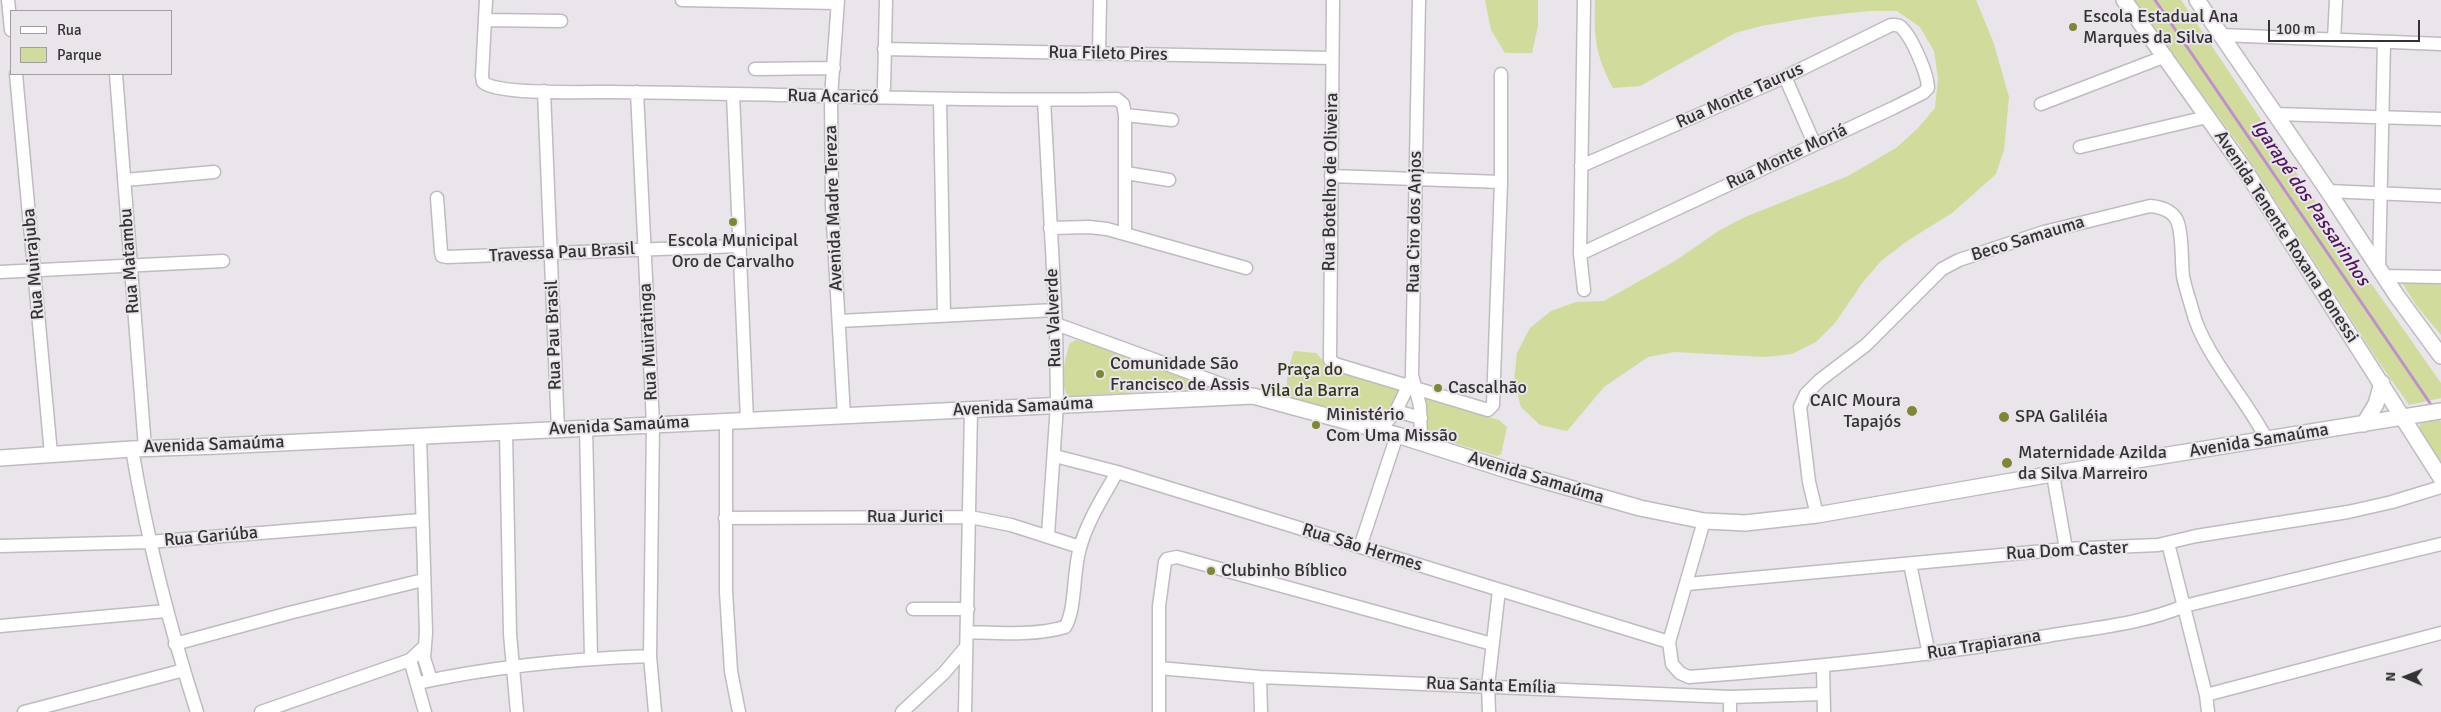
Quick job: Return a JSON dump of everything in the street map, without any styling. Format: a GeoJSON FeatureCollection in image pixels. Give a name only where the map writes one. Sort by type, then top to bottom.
{"type":"FeatureCollection","features":[{"type":"Feature","properties":{"kind":"street"},"geometry":{"type":"LineString","coordinates":[[8,0],[10,20]]}},
{"type":"Feature","properties":{"kind":"street"},"geometry":{"type":"LineString","coordinates":[[486,0],[485,20],[561,21]]}},
{"type":"Feature","properties":{"kind":"street"},"geometry":{"type":"LineString","coordinates":[[682,0],[838,1]]}},
{"type":"Feature","properties":{"kind":"street"},"geometry":{"type":"LineString","coordinates":[[884,88],[886,0]]}},
{"type":"Feature","properties":{"kind":"street"},"geometry":{"type":"LineString","coordinates":[[1100,0],[1100,54]]}},
{"type":"Feature","properties":{"kind":"street","name":"Rua Botelho de Oliveira"},"geometry":{"type":"LineString","coordinates":[[1332,0],[1330,360],[1332,363],[1412,383]]}},
{"type":"Feature","properties":{"kind":"street","name":"Rua Ciro dos Anjos"},"geometry":{"type":"LineString","coordinates":[[1419,0],[1412,383],[1421,418],[1421,442]]}},
{"type":"Feature","properties":{"kind":"street"},"geometry":{"type":"LineString","coordinates":[[1584,0],[1580,254],[1584,290]]}},
{"type":"Feature","properties":{"kind":"street","name":"Avenida Tenente Roxana Bonessi"},"geometry":{"type":"LineString","coordinates":[[2124,0],[2166,56],[2245,170],[2441,478]]}},
{"type":"Feature","properties":{"kind":"street"},"geometry":{"type":"LineString","coordinates":[[2197,0],[2381,272],[2441,356]]}},
{"type":"Feature","properties":{"kind":"street"},"geometry":{"type":"LineString","coordinates":[[2334,39],[2336,0]]}},
{"type":"Feature","properties":{"kind":"street","name":"Avenida Madre Tereza"},"geometry":{"type":"LineString","coordinates":[[838,1],[831,97],[832,206],[844,416]]}},
{"type":"Feature","properties":{"kind":"street","name":"Rua Acaricó"},"geometry":{"type":"LineString","coordinates":[[485,20],[483,82],[492,88],[544,92],[637,92],[940,99],[1117,99],[1121,102],[1125,115]]}},
{"type":"Feature","properties":{"kind":"street","name":"Rua Monte Taurus"},"geometry":{"type":"LineString","coordinates":[[1581,166],[1785,77],[1891,25],[1898,25]]}},
{"type":"Feature","properties":{"kind":"street","name":"Rua Monte Moriá"},"geometry":{"type":"LineString","coordinates":[[1580,254],[1923,93],[1928,88],[1928,82],[1917,55],[1902,28],[1898,25]]}},
{"type":"Feature","properties":{"kind":"street"},"geometry":{"type":"LineString","coordinates":[[2221,35],[2441,44]]}},
{"type":"Feature","properties":{"kind":"street"},"geometry":{"type":"LineString","coordinates":[[2381,272],[2380,194],[2384,42]]}},
{"type":"Feature","properties":{"kind":"street","name":"Rua Fileto Pires"},"geometry":{"type":"LineString","coordinates":[[884,49],[1332,58]]}},
{"type":"Feature","properties":{"kind":"street"},"geometry":{"type":"LineString","coordinates":[[2041,104],[2166,56]]}},
{"type":"Feature","properties":{"kind":"street"},"geometry":{"type":"LineString","coordinates":[[755,69],[834,68]]}},
{"type":"Feature","properties":{"kind":"street"},"geometry":{"type":"LineString","coordinates":[[1380,430],[1396,411],[1412,383],[1488,410],[1494,405],[1501,182],[1501,74]]}},
{"type":"Feature","properties":{"kind":"street","name":"Rua Muirajuba"},"geometry":{"type":"LineString","coordinates":[[16,75],[51,454]]}},
{"type":"Feature","properties":{"kind":"street","name":"Rua Matambu"},"geometry":{"type":"LineString","coordinates":[[116,75],[125,180],[138,448],[149,542],[175,644],[197,712]]}},
{"type":"Feature","properties":{"kind":"street"},"geometry":{"type":"LineString","coordinates":[[1785,77],[1814,144]]}},
{"type":"Feature","properties":{"kind":"street","name":"Rua Pau Brasil"},"geometry":{"type":"LineString","coordinates":[[544,92],[558,430]]}},
{"type":"Feature","properties":{"kind":"street","name":"Rua Muiratinga"},"geometry":{"type":"LineString","coordinates":[[637,92],[653,424],[650,656],[655,712]]}},
{"type":"Feature","properties":{"kind":"street"},"geometry":{"type":"LineString","coordinates":[[733,95],[747,420]]}},
{"type":"Feature","properties":{"kind":"street"},"geometry":{"type":"LineString","coordinates":[[940,99],[944,316]]}},
{"type":"Feature","properties":{"kind":"street","name":"Rua Valverde"},"geometry":{"type":"LineString","coordinates":[[1044,100],[1056,324],[1057,404],[1048,535]]}},
{"type":"Feature","properties":{"kind":"street"},"geometry":{"type":"LineString","coordinates":[[2274,114],[2441,119]]}},
{"type":"Feature","properties":{"kind":"street"},"geometry":{"type":"LineString","coordinates":[[1125,233],[1125,115],[1172,120]]}},
{"type":"Feature","properties":{"kind":"street"},"geometry":{"type":"LineString","coordinates":[[2080,146],[2207,117]]}},
{"type":"Feature","properties":{"kind":"street"},"geometry":{"type":"LineString","coordinates":[[125,180],[214,172]]}},
{"type":"Feature","properties":{"kind":"street"},"geometry":{"type":"LineString","coordinates":[[1126,173],[1169,180]]}},
{"type":"Feature","properties":{"kind":"street"},"geometry":{"type":"LineString","coordinates":[[1331,176],[1501,182]]}},
{"type":"Feature","properties":{"kind":"street"},"geometry":{"type":"LineString","coordinates":[[2328,191],[2441,196]]}},
{"type":"Feature","properties":{"kind":"street","name":"Travessa Pau Brasil"},"geometry":{"type":"LineString","coordinates":[[436,198],[442,256],[461,258],[739,246]]}},
{"type":"Feature","properties":{"kind":"street","name":"Beco Samauma"},"geometry":{"type":"LineString","coordinates":[[1817,515],[1809,482],[1800,407],[1806,394],[1820,380],[1866,346],[1942,268],[1959,260],[2044,232],[2145,207],[2161,207],[2174,217],[2178,223],[2184,277],[2193,314],[2205,341],[2259,424],[2267,440]]}},
{"type":"Feature","properties":{"kind":"street"},"geometry":{"type":"LineString","coordinates":[[1050,228],[1089,227],[1125,233],[1246,268]]}},
{"type":"Feature","properties":{"kind":"street"},"geometry":{"type":"LineString","coordinates":[[0,272],[223,260]]}},
{"type":"Feature","properties":{"kind":"street"},"geometry":{"type":"LineString","coordinates":[[2381,272],[2441,277]]}},
{"type":"Feature","properties":{"kind":"street"},"geometry":{"type":"LineString","coordinates":[[839,321],[1055,310]]}},
{"type":"Feature","properties":{"kind":"street"},"geometry":{"type":"LineString","coordinates":[[1056,324],[1253,396]]}},
{"type":"Feature","properties":{"kind":"street"},"geometry":{"type":"LineString","coordinates":[[2364,424],[2376,404],[2382,383]]}},
{"type":"Feature","properties":{"kind":"street","name":"Avenida Samaúma"},"geometry":{"type":"LineString","coordinates":[[0,458],[138,448],[506,433],[653,424],[1253,396],[1380,430],[1640,508],[1704,520],[1745,523],[1817,515],[2441,412]]}},
{"type":"Feature","properties":{"kind":"street"},"geometry":{"type":"LineString","coordinates":[[965,712],[971,410]]}},
{"type":"Feature","properties":{"kind":"street"},"geometry":{"type":"LineString","coordinates":[[1396,411],[1421,418]]}},
{"type":"Feature","properties":{"kind":"street"},"geometry":{"type":"LineString","coordinates":[[726,421],[726,592],[731,671],[739,712]]}},
{"type":"Feature","properties":{"kind":"street"},"geometry":{"type":"LineString","coordinates":[[586,428],[591,658]]}},
{"type":"Feature","properties":{"kind":"street"},"geometry":{"type":"LineString","coordinates":[[506,433],[510,634],[517,712]]}},
{"type":"Feature","properties":{"kind":"street"},"geometry":{"type":"LineString","coordinates":[[1360,547],[1397,435]]}},
{"type":"Feature","properties":{"kind":"street"},"geometry":{"type":"LineString","coordinates":[[420,436],[425,712]]}},
{"type":"Feature","properties":{"kind":"street","name":"Rua São Hermes"},"geometry":{"type":"LineString","coordinates":[[1054,456],[1117,472],[1670,642]]}},
{"type":"Feature","properties":{"kind":"street"},"geometry":{"type":"LineString","coordinates":[[967,632],[1011,633],[1065,627],[1071,614],[1074,573],[1080,547],[1089,525],[1117,472]]}},
{"type":"Feature","properties":{"kind":"street"},"geometry":{"type":"LineString","coordinates":[[2053,475],[2066,549]]}},
{"type":"Feature","properties":{"kind":"street","name":"Rua Dom Caster"},"geometry":{"type":"LineString","coordinates":[[1688,584],[2066,549],[2144,547],[2348,512],[2392,502],[2441,487]]}},
{"type":"Feature","properties":{"kind":"street","name":"Rua Jurici"},"geometry":{"type":"LineString","coordinates":[[725,518],[970,517],[1048,535],[1080,547]]}},
{"type":"Feature","properties":{"kind":"street","name":"Rua Gariúba"},"geometry":{"type":"LineString","coordinates":[[0,546],[149,542],[422,520]]}},
{"type":"Feature","properties":{"kind":"street","name":"Rua Trapiarana"},"geometry":{"type":"LineString","coordinates":[[1704,520],[1688,584],[1670,642],[1672,664],[1680,673],[1689,677],[1823,667],[1929,654],[2121,623],[2441,544]]}},
{"type":"Feature","properties":{"kind":"street"},"geometry":{"type":"LineString","coordinates":[[2168,542],[2206,695],[2208,712]]}},
{"type":"Feature","properties":{"kind":"street"},"geometry":{"type":"LineString","coordinates":[[1159,712],[1159,606],[1167,559],[1178,557],[1492,644]]}},
{"type":"Feature","properties":{"kind":"street"},"geometry":{"type":"LineString","coordinates":[[1910,564],[1929,654]]}},
{"type":"Feature","properties":{"kind":"street"},"geometry":{"type":"LineString","coordinates":[[175,644],[289,613],[423,580]]}},
{"type":"Feature","properties":{"kind":"street"},"geometry":{"type":"LineString","coordinates":[[1490,712],[1488,686],[1499,590]]}},
{"type":"Feature","properties":{"kind":"street"},"geometry":{"type":"LineString","coordinates":[[913,609],[968,609]]}},
{"type":"Feature","properties":{"kind":"street"},"geometry":{"type":"LineString","coordinates":[[0,626],[166,611]]}},
{"type":"Feature","properties":{"kind":"street"},"geometry":{"type":"LineString","coordinates":[[2206,695],[2441,633]]}},
{"type":"Feature","properties":{"kind":"street"},"geometry":{"type":"LineString","coordinates":[[261,712],[410,660],[417,656],[424,647]]}},
{"type":"Feature","properties":{"kind":"street"},"geometry":{"type":"LineString","coordinates":[[902,712],[944,674],[966,647]]}},
{"type":"Feature","properties":{"kind":"street"},"geometry":{"type":"LineString","coordinates":[[424,682],[474,671],[513,666],[591,658],[650,656]]}},
{"type":"Feature","properties":{"kind":"street"},"geometry":{"type":"LineString","coordinates":[[410,660],[424,682]]}},
{"type":"Feature","properties":{"kind":"street"},"geometry":{"type":"LineString","coordinates":[[1823,667],[1824,712]]}},
{"type":"Feature","properties":{"kind":"street","name":"Rua Santa Emília"},"geometry":{"type":"LineString","coordinates":[[1159,668],[1260,677],[1730,697],[1823,694]]}},
{"type":"Feature","properties":{"kind":"street"},"geometry":{"type":"LineString","coordinates":[[24,712],[184,670]]}},
{"type":"Feature","properties":{"kind":"street"},"geometry":{"type":"LineString","coordinates":[[1260,677],[1261,712]]}},
{"type":"Feature","properties":{"kind":"street"},"geometry":{"type":"LineString","coordinates":[[1730,697],[1730,712]]}},
{"type":"Feature","properties":{"kind":"green space"},"geometry":{"type":"Polygon","coordinates":[[[1485,0],[1538,0],[1538,26],[1532,53],[1505,53],[1491,30],[1485,0]]]}},
{"type":"Feature","properties":{"kind":"green space"},"geometry":{"type":"Polygon","coordinates":[[[1595,0],[1976,0],[1994,44],[2009,97],[2004,150],[1996,174],[1952,213],[1907,241],[1881,261],[1863,282],[1835,323],[1816,342],[1792,354],[1765,357],[1675,352],[1648,357],[1604,387],[1567,431],[1540,425],[1521,407],[1514,381],[1517,353],[1530,328],[1551,311],[1576,302],[1604,301],[1675,261],[1720,230],[1745,217],[1848,176],[1896,148],[1918,128],[1935,108],[1938,78],[1934,51],[1920,27],[1897,11],[1869,11],[1814,17],[1761,26],[1735,33],[1640,86],[1613,88],[1602,65],[1597,46],[1595,0]]]}},
{"type":"Feature","properties":{"kind":"green space"},"geometry":{"type":"Polygon","coordinates":[[[2133,0],[2181,0],[2356,262],[2441,383],[2441,398],[2409,405],[2376,358],[2243,150],[2133,0]]]}},
{"type":"Feature","properties":{"kind":"green space"},"geometry":{"type":"Polygon","coordinates":[[[2403,274],[2441,285],[2441,335],[2416,305],[2399,278],[2403,274]]]}},
{"type":"Feature","properties":{"kind":"green space"},"geometry":{"type":"Polygon","coordinates":[[[1076,340],[1168,366],[1200,380],[1210,388],[1068,396],[1065,391],[1063,377],[1066,355],[1070,343],[1076,340]]]}},
{"type":"Feature","properties":{"kind":"green space","name":"Praça do Vila da Barra"},"geometry":{"type":"Polygon","coordinates":[[[1294,351],[1316,353],[1328,366],[1401,390],[1396,406],[1380,421],[1375,421],[1339,409],[1301,402],[1294,398],[1287,387],[1288,372],[1294,351]]]}},
{"type":"Feature","properties":{"kind":"green space"},"geometry":{"type":"Polygon","coordinates":[[[1425,399],[1499,420],[1507,427],[1501,454],[1497,456],[1434,437],[1426,427],[1425,399]]]}},
{"type":"Feature","properties":{"kind":"green space"},"geometry":{"type":"Polygon","coordinates":[[[2438,415],[2441,422],[2441,464],[2420,430],[2421,419],[2438,415]]]}},
{"type":"Feature","properties":{"kind":"waterway","name":"Igarapé dos Passarinhos"},"geometry":{"type":"LineString","coordinates":[[2155,0],[2434,409]]}},
{"type":"Feature","properties":{"kind":"place","name":"Escola Estadual Ana Marques da Silva"},"geometry":{"type":"Point","coordinates":[2073,27]}},
{"type":"Feature","properties":{"kind":"place","name":"Escola Municipal Oro de Carvalho"},"geometry":{"type":"Point","coordinates":[733,222]}},
{"type":"Feature","properties":{"kind":"place","name":"Comunidade São Francisco de Assis"},"geometry":{"type":"Point","coordinates":[1100,374]}},
{"type":"Feature","properties":{"kind":"place","name":"Cascalhão"},"geometry":{"type":"Point","coordinates":[1438,388]}},
{"type":"Feature","properties":{"kind":"place","name":"CAIC Moura Tapajós"},"geometry":{"type":"Point","coordinates":[1912,411]}},
{"type":"Feature","properties":{"kind":"place","name":"SPA Galiléia"},"geometry":{"type":"Point","coordinates":[2004,417]}},
{"type":"Feature","properties":{"kind":"place","name":"Ministério Com Uma Missão"},"geometry":{"type":"Point","coordinates":[1316,425]}},
{"type":"Feature","properties":{"kind":"place","name":"Maternidade Azilda da Silva Marreiro"},"geometry":{"type":"Point","coordinates":[2007,463]}},
{"type":"Feature","properties":{"kind":"place","name":"Clubinho Bíblico"},"geometry":{"type":"Point","coordinates":[1211,571]}}]}
